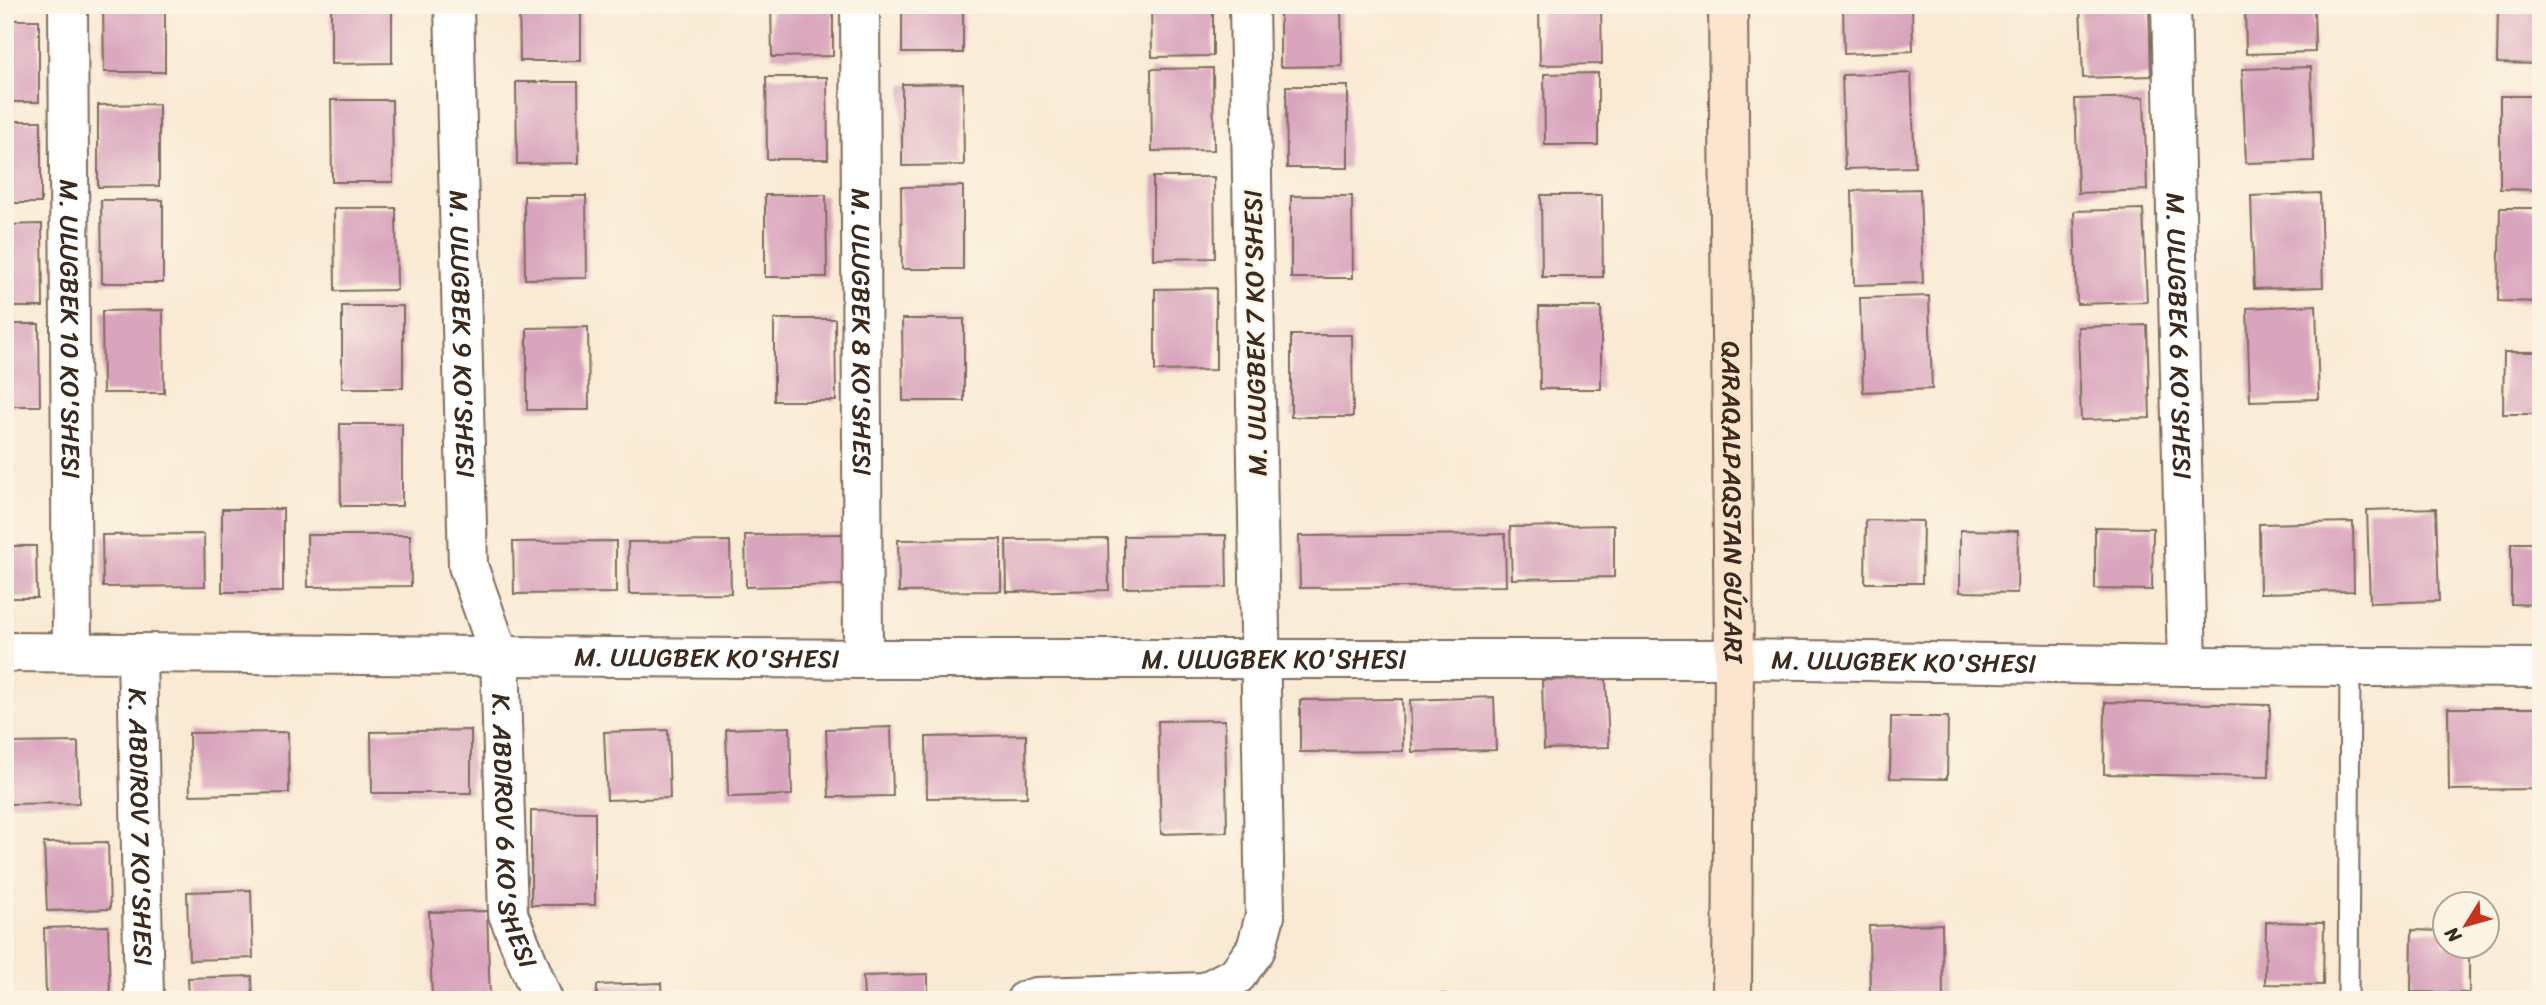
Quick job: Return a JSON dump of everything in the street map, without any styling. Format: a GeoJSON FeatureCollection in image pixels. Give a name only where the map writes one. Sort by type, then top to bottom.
{"type":"FeatureCollection","features":[{"type":"Feature","properties":{"kind":"street","name":"M. ULUGBEK 10 KO'SHESI"},"geometry":{"type":"LineString","coordinates":[[68,5],[72,652]]}},
{"type":"Feature","properties":{"kind":"street","name":"M. ULUGBEK 9 KO'SHESI"},"geometry":{"type":"LineString","coordinates":[[454,5],[468,566],[500,657]]}},
{"type":"Feature","properties":{"kind":"street","name":"M. ULUGBEK 8 KO'SHESI"},"geometry":{"type":"LineString","coordinates":[[860,5],[863,659]]}},
{"type":"Feature","properties":{"kind":"street","name":"M. ULUGBEK 7 KO'SHESI"},"geometry":{"type":"LineString","coordinates":[[1026,1000],[1036,997],[1205,992],[1237,975],[1256,949],[1265,916],[1249,5]]}},
{"type":"Feature","properties":{"kind":"street"},"geometry":{"type":"LineString","coordinates":[[1728,5],[1734,659],[1732,1000]]}},
{"type":"Feature","properties":{"kind":"street","name":"M. ULUGBEK 6 KO'SHESI"},"geometry":{"type":"LineString","coordinates":[[2171,5],[2187,666]]}},
{"type":"Feature","properties":{"kind":"street","name":"M. ULUGBEK KO'SHESI"},"geometry":{"type":"LineString","coordinates":[[5,652],[863,659],[1734,659],[2541,668]]}},
{"type":"Feature","properties":{"kind":"street","name":"K. ABDIROV 7 KO'SHESI"},"geometry":{"type":"LineString","coordinates":[[137,654],[144,1000]]}},
{"type":"Feature","properties":{"kind":"street","name":"K. ABDIROV 6 KO'SHESI"},"geometry":{"type":"LineString","coordinates":[[500,657],[508,914],[543,1000]]}},
{"type":"Feature","properties":{"kind":"lane"},"geometry":{"type":"LineString","coordinates":[[2348,1000],[2350,667]]}},
{"type":"Feature","properties":{"kind":"building"},"geometry":{"type":"Polygon","coordinates":[[[103,5],[165,5],[165,72],[104,72],[103,5]]]}},
{"type":"Feature","properties":{"kind":"building"},"geometry":{"type":"Polygon","coordinates":[[[331,5],[392,5],[392,63],[331,64],[331,5]]]}},
{"type":"Feature","properties":{"kind":"building"},"geometry":{"type":"Polygon","coordinates":[[[519,5],[581,5],[581,61],[520,61],[519,5]]]}},
{"type":"Feature","properties":{"kind":"building"},"geometry":{"type":"Polygon","coordinates":[[[771,5],[833,5],[833,56],[772,57],[771,5]]]}},
{"type":"Feature","properties":{"kind":"building"},"geometry":{"type":"Polygon","coordinates":[[[902,5],[963,5],[963,53],[902,53],[902,5]]]}},
{"type":"Feature","properties":{"kind":"building"},"geometry":{"type":"Polygon","coordinates":[[[1151,5],[1213,5],[1213,56],[1152,57],[1151,5]]]}},
{"type":"Feature","properties":{"kind":"building"},"geometry":{"type":"Polygon","coordinates":[[[1280,5],[1341,5],[1342,66],[1280,67],[1280,5]]]}},
{"type":"Feature","properties":{"kind":"building"},"geometry":{"type":"Polygon","coordinates":[[[1539,5],[1601,5],[1602,64],[1540,65],[1539,5]]]}},
{"type":"Feature","properties":{"kind":"building"},"geometry":{"type":"Polygon","coordinates":[[[1843,5],[1912,5],[1913,51],[1844,54],[1843,5]]]}},
{"type":"Feature","properties":{"kind":"building"},"geometry":{"type":"Polygon","coordinates":[[[2080,5],[2149,5],[2151,76],[2083,78],[2080,5]]]}},
{"type":"Feature","properties":{"kind":"building"},"geometry":{"type":"Polygon","coordinates":[[[2245,5],[2314,5],[2315,52],[2246,54],[2245,5]]]}},
{"type":"Feature","properties":{"kind":"building"},"geometry":{"type":"Polygon","coordinates":[[[2498,5],[2541,5],[2541,64],[2497,63],[2498,5]]]}},
{"type":"Feature","properties":{"kind":"building"},"geometry":{"type":"Polygon","coordinates":[[[5,20],[39,20],[39,102],[5,102],[5,20]]]}},
{"type":"Feature","properties":{"kind":"building"},"geometry":{"type":"Polygon","coordinates":[[[2311,67],[2314,161],[2246,163],[2242,69],[2311,67]]]}},
{"type":"Feature","properties":{"kind":"building"},"geometry":{"type":"Polygon","coordinates":[[[1213,68],[1214,150],[1152,151],[1151,69],[1213,68]]]}},
{"type":"Feature","properties":{"kind":"building"},"geometry":{"type":"Polygon","coordinates":[[[1598,73],[1598,145],[1545,145],[1544,74],[1598,73]]]}},
{"type":"Feature","properties":{"kind":"building"},"geometry":{"type":"Polygon","coordinates":[[[1911,73],[1915,167],[1845,169],[1842,75],[1911,73]]]}},
{"type":"Feature","properties":{"kind":"building"},"geometry":{"type":"Polygon","coordinates":[[[766,77],[827,77],[828,159],[767,159],[766,77]]]}},
{"type":"Feature","properties":{"kind":"building"},"geometry":{"type":"Polygon","coordinates":[[[516,82],[578,82],[579,163],[517,164],[516,82]]]}},
{"type":"Feature","properties":{"kind":"building"},"geometry":{"type":"Polygon","coordinates":[[[963,83],[964,165],[902,166],[902,84],[963,83]]]}},
{"type":"Feature","properties":{"kind":"building"},"geometry":{"type":"Polygon","coordinates":[[[1286,86],[1348,86],[1348,168],[1287,168],[1286,86]]]}},
{"type":"Feature","properties":{"kind":"building"},"geometry":{"type":"Polygon","coordinates":[[[2500,96],[2541,96],[2541,190],[2500,189],[2500,96]]]}},
{"type":"Feature","properties":{"kind":"building"},"geometry":{"type":"Polygon","coordinates":[[[2144,97],[2147,190],[2078,193],[2075,99],[2144,97]]]}},
{"type":"Feature","properties":{"kind":"building"},"geometry":{"type":"Polygon","coordinates":[[[331,100],[392,100],[393,182],[332,182],[331,100]]]}},
{"type":"Feature","properties":{"kind":"building"},"geometry":{"type":"Polygon","coordinates":[[[159,104],[159,186],[98,187],[98,105],[159,104]]]}},
{"type":"Feature","properties":{"kind":"building"},"geometry":{"type":"Polygon","coordinates":[[[5,121],[41,121],[41,203],[5,203],[5,121]]]}},
{"type":"Feature","properties":{"kind":"building"},"geometry":{"type":"Polygon","coordinates":[[[1153,177],[1214,177],[1215,258],[1153,259],[1153,177]]]}},
{"type":"Feature","properties":{"kind":"building"},"geometry":{"type":"Polygon","coordinates":[[[963,186],[963,269],[902,269],[901,187],[963,186]]]}},
{"type":"Feature","properties":{"kind":"building"},"geometry":{"type":"Polygon","coordinates":[[[1920,189],[1923,283],[1854,285],[1852,191],[1920,189]]]}},
{"type":"Feature","properties":{"kind":"building"},"geometry":{"type":"Polygon","coordinates":[[[2320,193],[2323,287],[2254,289],[2251,196],[2320,193]]]}},
{"type":"Feature","properties":{"kind":"building"},"geometry":{"type":"Polygon","coordinates":[[[765,195],[826,195],[827,277],[765,277],[765,195]]]}},
{"type":"Feature","properties":{"kind":"building"},"geometry":{"type":"Polygon","coordinates":[[[1541,195],[1602,195],[1603,277],[1542,277],[1541,195]]]}},
{"type":"Feature","properties":{"kind":"building"},"geometry":{"type":"Polygon","coordinates":[[[524,196],[586,196],[587,278],[525,279],[524,196]]]}},
{"type":"Feature","properties":{"kind":"building"},"geometry":{"type":"Polygon","coordinates":[[[1291,196],[1352,196],[1353,278],[1291,278],[1291,196]]]}},
{"type":"Feature","properties":{"kind":"building"},"geometry":{"type":"Polygon","coordinates":[[[101,200],[163,200],[163,283],[102,283],[101,200]]]}},
{"type":"Feature","properties":{"kind":"building"},"geometry":{"type":"Polygon","coordinates":[[[334,208],[396,208],[397,290],[335,291],[334,208]]]}},
{"type":"Feature","properties":{"kind":"building"},"geometry":{"type":"Polygon","coordinates":[[[2500,208],[2541,208],[2541,302],[2498,301],[2500,208]]]}},
{"type":"Feature","properties":{"kind":"building"},"geometry":{"type":"Polygon","coordinates":[[[2143,209],[2147,302],[2077,304],[2074,211],[2143,209]]]}},
{"type":"Feature","properties":{"kind":"building"},"geometry":{"type":"Polygon","coordinates":[[[42,224],[43,307],[5,307],[5,225],[42,224]]]}},
{"type":"Feature","properties":{"kind":"building"},"geometry":{"type":"Polygon","coordinates":[[[1216,288],[1216,370],[1155,371],[1155,289],[1216,288]]]}},
{"type":"Feature","properties":{"kind":"building"},"geometry":{"type":"Polygon","coordinates":[[[1929,296],[1932,389],[1863,392],[1860,298],[1929,296]]]}},
{"type":"Feature","properties":{"kind":"building"},"geometry":{"type":"Polygon","coordinates":[[[2316,305],[2319,399],[2250,401],[2247,308],[2316,305]]]}},
{"type":"Feature","properties":{"kind":"building"},"geometry":{"type":"Polygon","coordinates":[[[342,306],[403,306],[403,388],[342,388],[342,306]]]}},
{"type":"Feature","properties":{"kind":"building"},"geometry":{"type":"Polygon","coordinates":[[[1539,307],[1601,307],[1601,389],[1540,389],[1539,307]]]}},
{"type":"Feature","properties":{"kind":"building"},"geometry":{"type":"Polygon","coordinates":[[[163,310],[164,393],[103,393],[102,311],[163,310]]]}},
{"type":"Feature","properties":{"kind":"building"},"geometry":{"type":"Polygon","coordinates":[[[774,319],[835,319],[836,401],[774,401],[774,319]]]}},
{"type":"Feature","properties":{"kind":"building"},"geometry":{"type":"Polygon","coordinates":[[[902,319],[964,319],[964,401],[903,401],[902,319]]]}},
{"type":"Feature","properties":{"kind":"building"},"geometry":{"type":"Polygon","coordinates":[[[5,324],[39,324],[40,406],[5,406],[5,324]]]}},
{"type":"Feature","properties":{"kind":"building"},"geometry":{"type":"Polygon","coordinates":[[[2147,325],[2150,418],[2081,420],[2078,327],[2147,325]]]}},
{"type":"Feature","properties":{"kind":"building"},"geometry":{"type":"Polygon","coordinates":[[[588,327],[589,410],[527,410],[527,328],[588,327]]]}},
{"type":"Feature","properties":{"kind":"building"},"geometry":{"type":"Polygon","coordinates":[[[1291,335],[1352,335],[1353,417],[1291,417],[1291,335]]]}},
{"type":"Feature","properties":{"kind":"building"},"geometry":{"type":"Polygon","coordinates":[[[2504,352],[2541,352],[2541,414],[2503,414],[2504,352]]]}},
{"type":"Feature","properties":{"kind":"building"},"geometry":{"type":"Polygon","coordinates":[[[340,424],[402,424],[402,506],[341,506],[340,424]]]}},
{"type":"Feature","properties":{"kind":"building"},"geometry":{"type":"Polygon","coordinates":[[[2436,508],[2439,601],[2370,603],[2367,510],[2436,508]]]}},
{"type":"Feature","properties":{"kind":"building"},"geometry":{"type":"Polygon","coordinates":[[[222,509],[283,509],[283,592],[222,592],[222,509]]]}},
{"type":"Feature","properties":{"kind":"building"},"geometry":{"type":"Polygon","coordinates":[[[1866,520],[1923,521],[1922,583],[1865,583],[1866,520]]]}},
{"type":"Feature","properties":{"kind":"building"},"geometry":{"type":"Polygon","coordinates":[[[2353,522],[2354,591],[2260,593],[2259,524],[2353,522]]]}},
{"type":"Feature","properties":{"kind":"building"},"geometry":{"type":"Polygon","coordinates":[[[1614,525],[1614,577],[1512,579],[1510,527],[1614,525]]]}},
{"type":"Feature","properties":{"kind":"building"},"geometry":{"type":"Polygon","coordinates":[[[2095,527],[2153,528],[2152,590],[2095,589],[2095,527]]]}},
{"type":"Feature","properties":{"kind":"building"},"geometry":{"type":"Polygon","coordinates":[[[1960,530],[2018,531],[2017,593],[1960,592],[1960,530]]]}},
{"type":"Feature","properties":{"kind":"building"},"geometry":{"type":"Polygon","coordinates":[[[204,534],[205,586],[103,587],[102,535],[204,534]]]}},
{"type":"Feature","properties":{"kind":"building"},"geometry":{"type":"Polygon","coordinates":[[[847,534],[848,585],[746,587],[745,535],[847,534]]]}},
{"type":"Feature","properties":{"kind":"building"},"geometry":{"type":"Polygon","coordinates":[[[1505,534],[1506,586],[1300,588],[1299,536],[1505,534]]]}},
{"type":"Feature","properties":{"kind":"building"},"geometry":{"type":"Polygon","coordinates":[[[307,535],[410,535],[411,586],[308,587],[307,535]]]}},
{"type":"Feature","properties":{"kind":"building"},"geometry":{"type":"Polygon","coordinates":[[[1226,535],[1227,587],[1124,588],[1124,536],[1226,535]]]}},
{"type":"Feature","properties":{"kind":"building"},"geometry":{"type":"Polygon","coordinates":[[[1001,539],[1001,591],[899,592],[898,540],[1001,539]]]}},
{"type":"Feature","properties":{"kind":"building"},"geometry":{"type":"Polygon","coordinates":[[[1108,539],[1109,590],[1007,592],[1006,540],[1108,539]]]}},
{"type":"Feature","properties":{"kind":"building"},"geometry":{"type":"Polygon","coordinates":[[[616,541],[616,593],[514,594],[513,542],[616,541]]]}},
{"type":"Feature","properties":{"kind":"building"},"geometry":{"type":"Polygon","coordinates":[[[730,541],[731,593],[629,594],[628,542],[730,541]]]}},
{"type":"Feature","properties":{"kind":"building"},"geometry":{"type":"Polygon","coordinates":[[[2511,543],[2541,543],[2541,605],[2511,604],[2511,543]]]}},
{"type":"Feature","properties":{"kind":"building"},"geometry":{"type":"Polygon","coordinates":[[[5,546],[36,546],[37,598],[5,598],[5,546]]]}},
{"type":"Feature","properties":{"kind":"building"},"geometry":{"type":"Polygon","coordinates":[[[1606,679],[1609,747],[1544,749],[1542,680],[1606,679]]]}},
{"type":"Feature","properties":{"kind":"building"},"geometry":{"type":"Polygon","coordinates":[[[1494,697],[1496,750],[1412,752],[1410,700],[1494,697]]]}},
{"type":"Feature","properties":{"kind":"building"},"geometry":{"type":"Polygon","coordinates":[[[1402,699],[1403,751],[1300,752],[1300,700],[1402,699]]]}},
{"type":"Feature","properties":{"kind":"building"},"geometry":{"type":"Polygon","coordinates":[[[2105,702],[2270,705],[2269,777],[2104,774],[2105,702]]]}},
{"type":"Feature","properties":{"kind":"building"},"geometry":{"type":"Polygon","coordinates":[[[2448,708],[2541,708],[2541,789],[2449,790],[2448,708]]]}},
{"type":"Feature","properties":{"kind":"building"},"geometry":{"type":"Polygon","coordinates":[[[1891,717],[1948,717],[1947,779],[1890,778],[1891,717]]]}},
{"type":"Feature","properties":{"kind":"building"},"geometry":{"type":"Polygon","coordinates":[[[1225,720],[1227,832],[1161,834],[1158,721],[1225,720]]]}},
{"type":"Feature","properties":{"kind":"building"},"geometry":{"type":"Polygon","coordinates":[[[790,727],[792,795],[728,797],[726,729],[790,727]]]}},
{"type":"Feature","properties":{"kind":"building"},"geometry":{"type":"Polygon","coordinates":[[[891,727],[893,796],[829,797],[826,729],[891,727]]]}},
{"type":"Feature","properties":{"kind":"building"},"geometry":{"type":"Polygon","coordinates":[[[471,730],[471,793],[372,793],[371,732],[471,730]]]}},
{"type":"Feature","properties":{"kind":"building"},"geometry":{"type":"Polygon","coordinates":[[[668,730],[670,798],[607,800],[604,732],[668,730]]]}},
{"type":"Feature","properties":{"kind":"building"},"geometry":{"type":"Polygon","coordinates":[[[288,732],[289,793],[190,795],[189,733],[288,732]]]}},
{"type":"Feature","properties":{"kind":"building"},"geometry":{"type":"Polygon","coordinates":[[[1026,735],[1027,797],[927,798],[926,737],[1026,735]]]}},
{"type":"Feature","properties":{"kind":"building"},"geometry":{"type":"Polygon","coordinates":[[[78,742],[79,803],[5,804],[5,743],[78,742]]]}},
{"type":"Feature","properties":{"kind":"building"},"geometry":{"type":"Polygon","coordinates":[[[531,811],[595,812],[595,905],[531,905],[531,811]]]}},
{"type":"Feature","properties":{"kind":"building"},"geometry":{"type":"Polygon","coordinates":[[[108,842],[110,909],[47,911],[44,843],[108,842]]]}},
{"type":"Feature","properties":{"kind":"building"},"geometry":{"type":"Polygon","coordinates":[[[251,890],[253,958],[189,960],[187,892],[251,890]]]}},
{"type":"Feature","properties":{"kind":"building"},"geometry":{"type":"Polygon","coordinates":[[[487,911],[490,1000],[432,1000],[429,912],[487,911]]]}},
{"type":"Feature","properties":{"kind":"building"},"geometry":{"type":"Polygon","coordinates":[[[2266,922],[2324,923],[2323,985],[2265,984],[2266,922]]]}},
{"type":"Feature","properties":{"kind":"building"},"geometry":{"type":"Polygon","coordinates":[[[1942,924],[1943,1000],[1870,1000],[1869,926],[1942,924]]]}},
{"type":"Feature","properties":{"kind":"building"},"geometry":{"type":"Polygon","coordinates":[[[108,926],[110,994],[46,996],[44,928],[108,926]]]}},
{"type":"Feature","properties":{"kind":"building"},"geometry":{"type":"Polygon","coordinates":[[[2412,930],[2430,931],[2430,960],[2469,960],[2469,993],[2411,992],[2412,930]]]}},
{"type":"Feature","properties":{"kind":"building"},"geometry":{"type":"Polygon","coordinates":[[[928,974],[928,1000],[864,1000],[863,976],[928,974]]]}},
{"type":"Feature","properties":{"kind":"building"},"geometry":{"type":"Polygon","coordinates":[[[252,976],[253,1000],[189,1000],[188,978],[252,976]]]}},
{"type":"Feature","properties":{"kind":"building"},"geometry":{"type":"Polygon","coordinates":[[[661,983],[662,1000],[597,1000],[597,985],[661,983]]]}},
{"type":"Feature","properties":{"kind":"building"},"geometry":{"type":"Polygon","coordinates":[[[1445,994],[1445,1000],[1342,1000],[1342,995],[1445,994]]]}}]}
